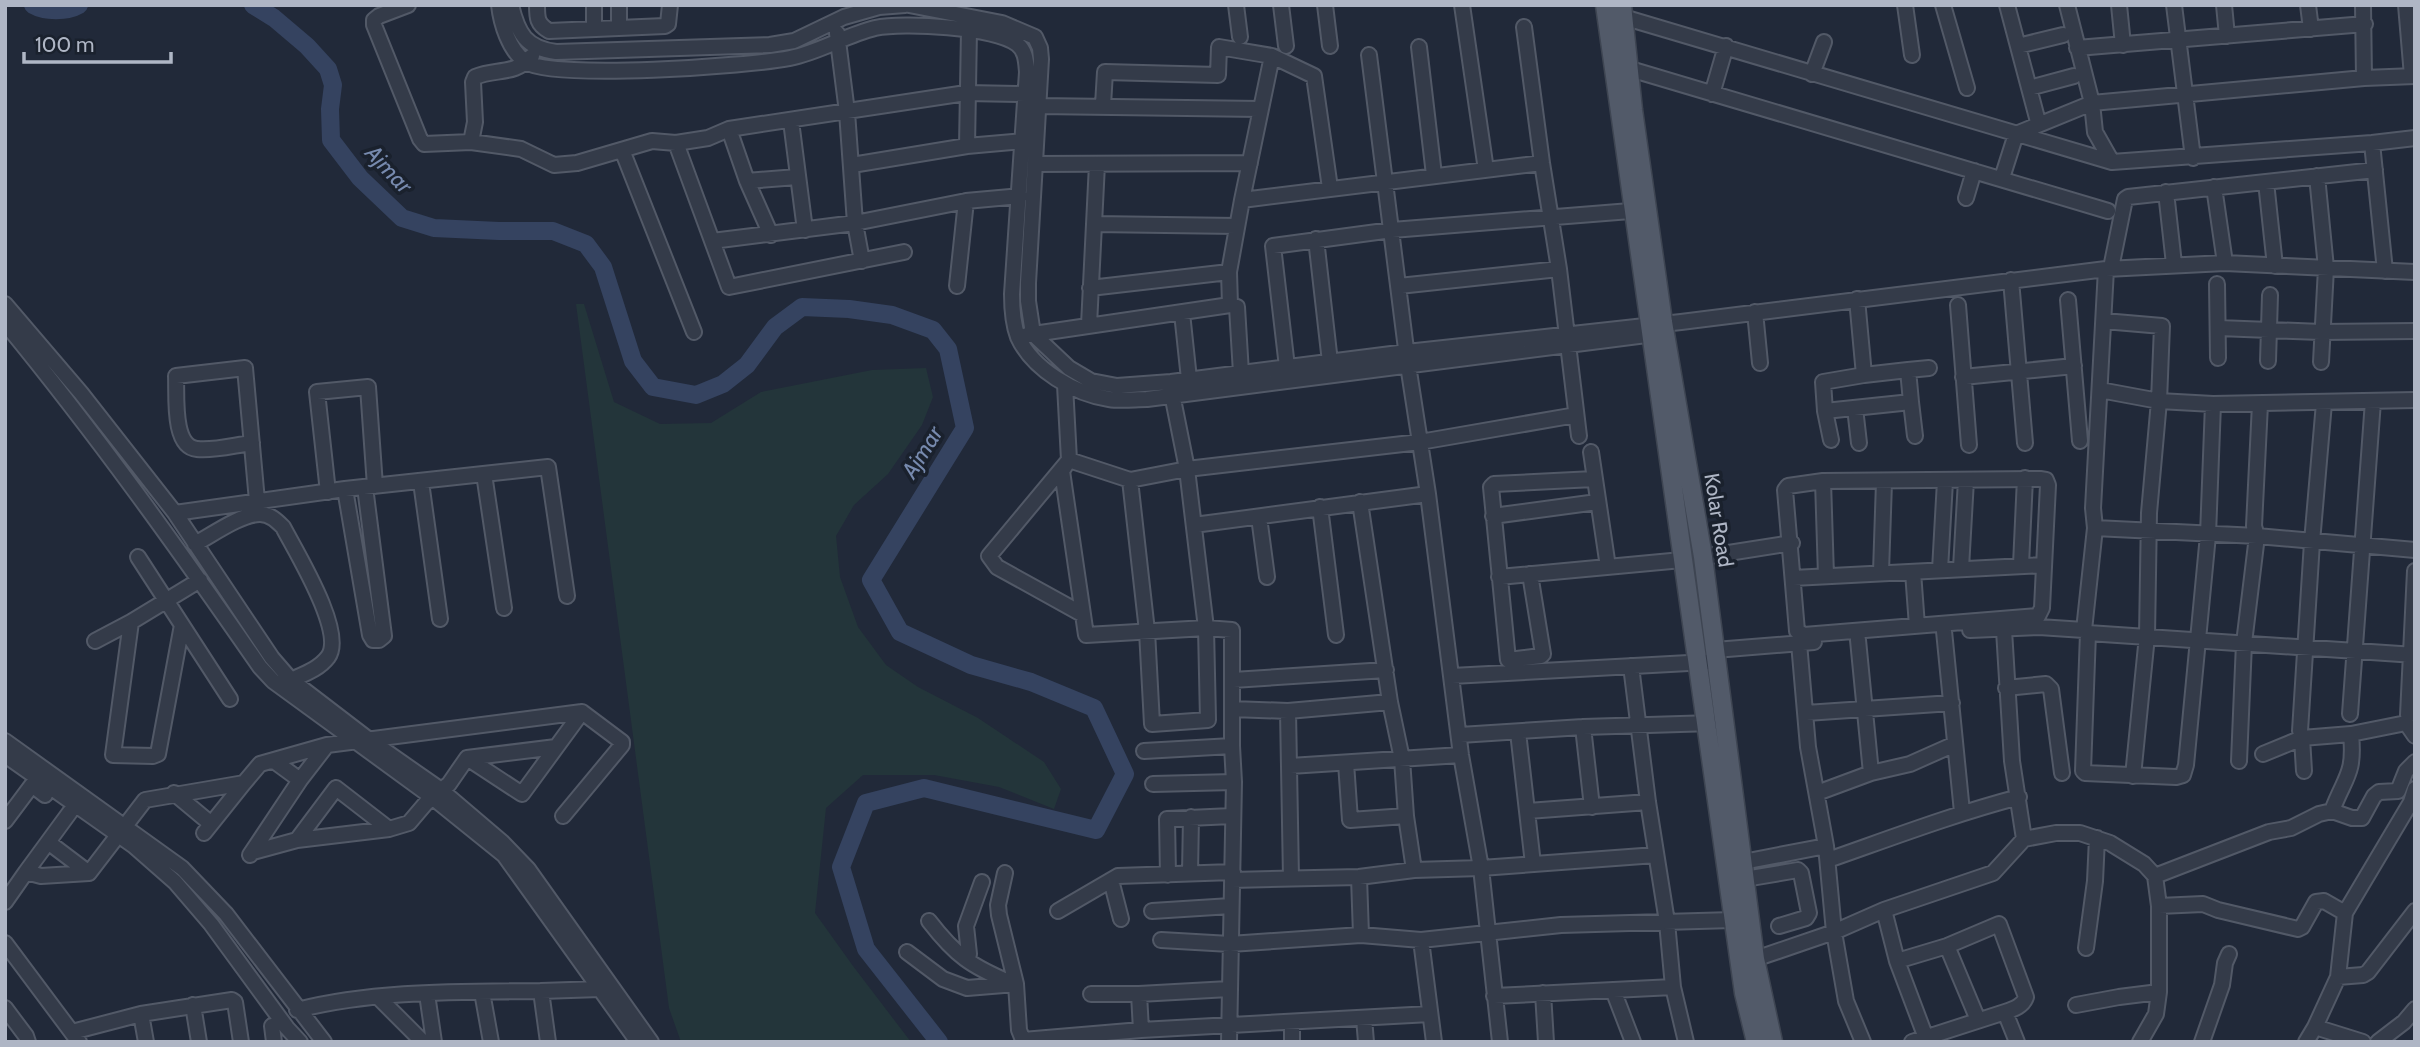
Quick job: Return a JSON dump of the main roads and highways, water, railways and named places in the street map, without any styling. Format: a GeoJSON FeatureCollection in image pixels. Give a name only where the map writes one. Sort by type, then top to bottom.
{"type":"FeatureCollection","features":[{"type":"Feature","properties":{"kind":"main road","name":"Kolar Road"},"geometry":{"type":"LineString","coordinates":[[1605,5],[1703,557],[1709,658],[1707,723],[1744,993],[1756,1042]]}},
{"type":"Feature","properties":{"kind":"main road","name":"Kolar Road"},"geometry":{"type":"LineString","coordinates":[[1623,11],[1640,210]]}},
{"type":"Feature","properties":{"kind":"main road","name":"Kolar Road"},"geometry":{"type":"LineString","coordinates":[[1662,327],[1682,560],[1726,723],[1755,958],[1773,1042]]}},
{"type":"Feature","properties":{"kind":"main road"},"geometry":{"type":"LineString","coordinates":[[1682,560],[1703,557]]}},
{"type":"Feature","properties":{"kind":"waterway","name":"Ajmar"},"geometry":{"type":"LineString","coordinates":[[33,5],[56,10],[79,5]]}},
{"type":"Feature","properties":{"kind":"waterway","name":"Ajmar"},"geometry":{"type":"LineString","coordinates":[[253,5],[274,18],[307,46],[328,69],[333,85],[330,109],[331,140],[360,178],[402,218],[434,228],[553,231],[586,244],[603,267],[633,361],[653,387],[696,395],[723,384],[747,365],[775,327],[802,307],[849,309],[892,315],[933,330],[948,349],[965,428],[871,580],[900,632],[971,665],[1031,682],[1094,708],[1125,774],[1096,830],[924,788],[866,803],[841,867],[866,949],[939,1042]]}}]}
